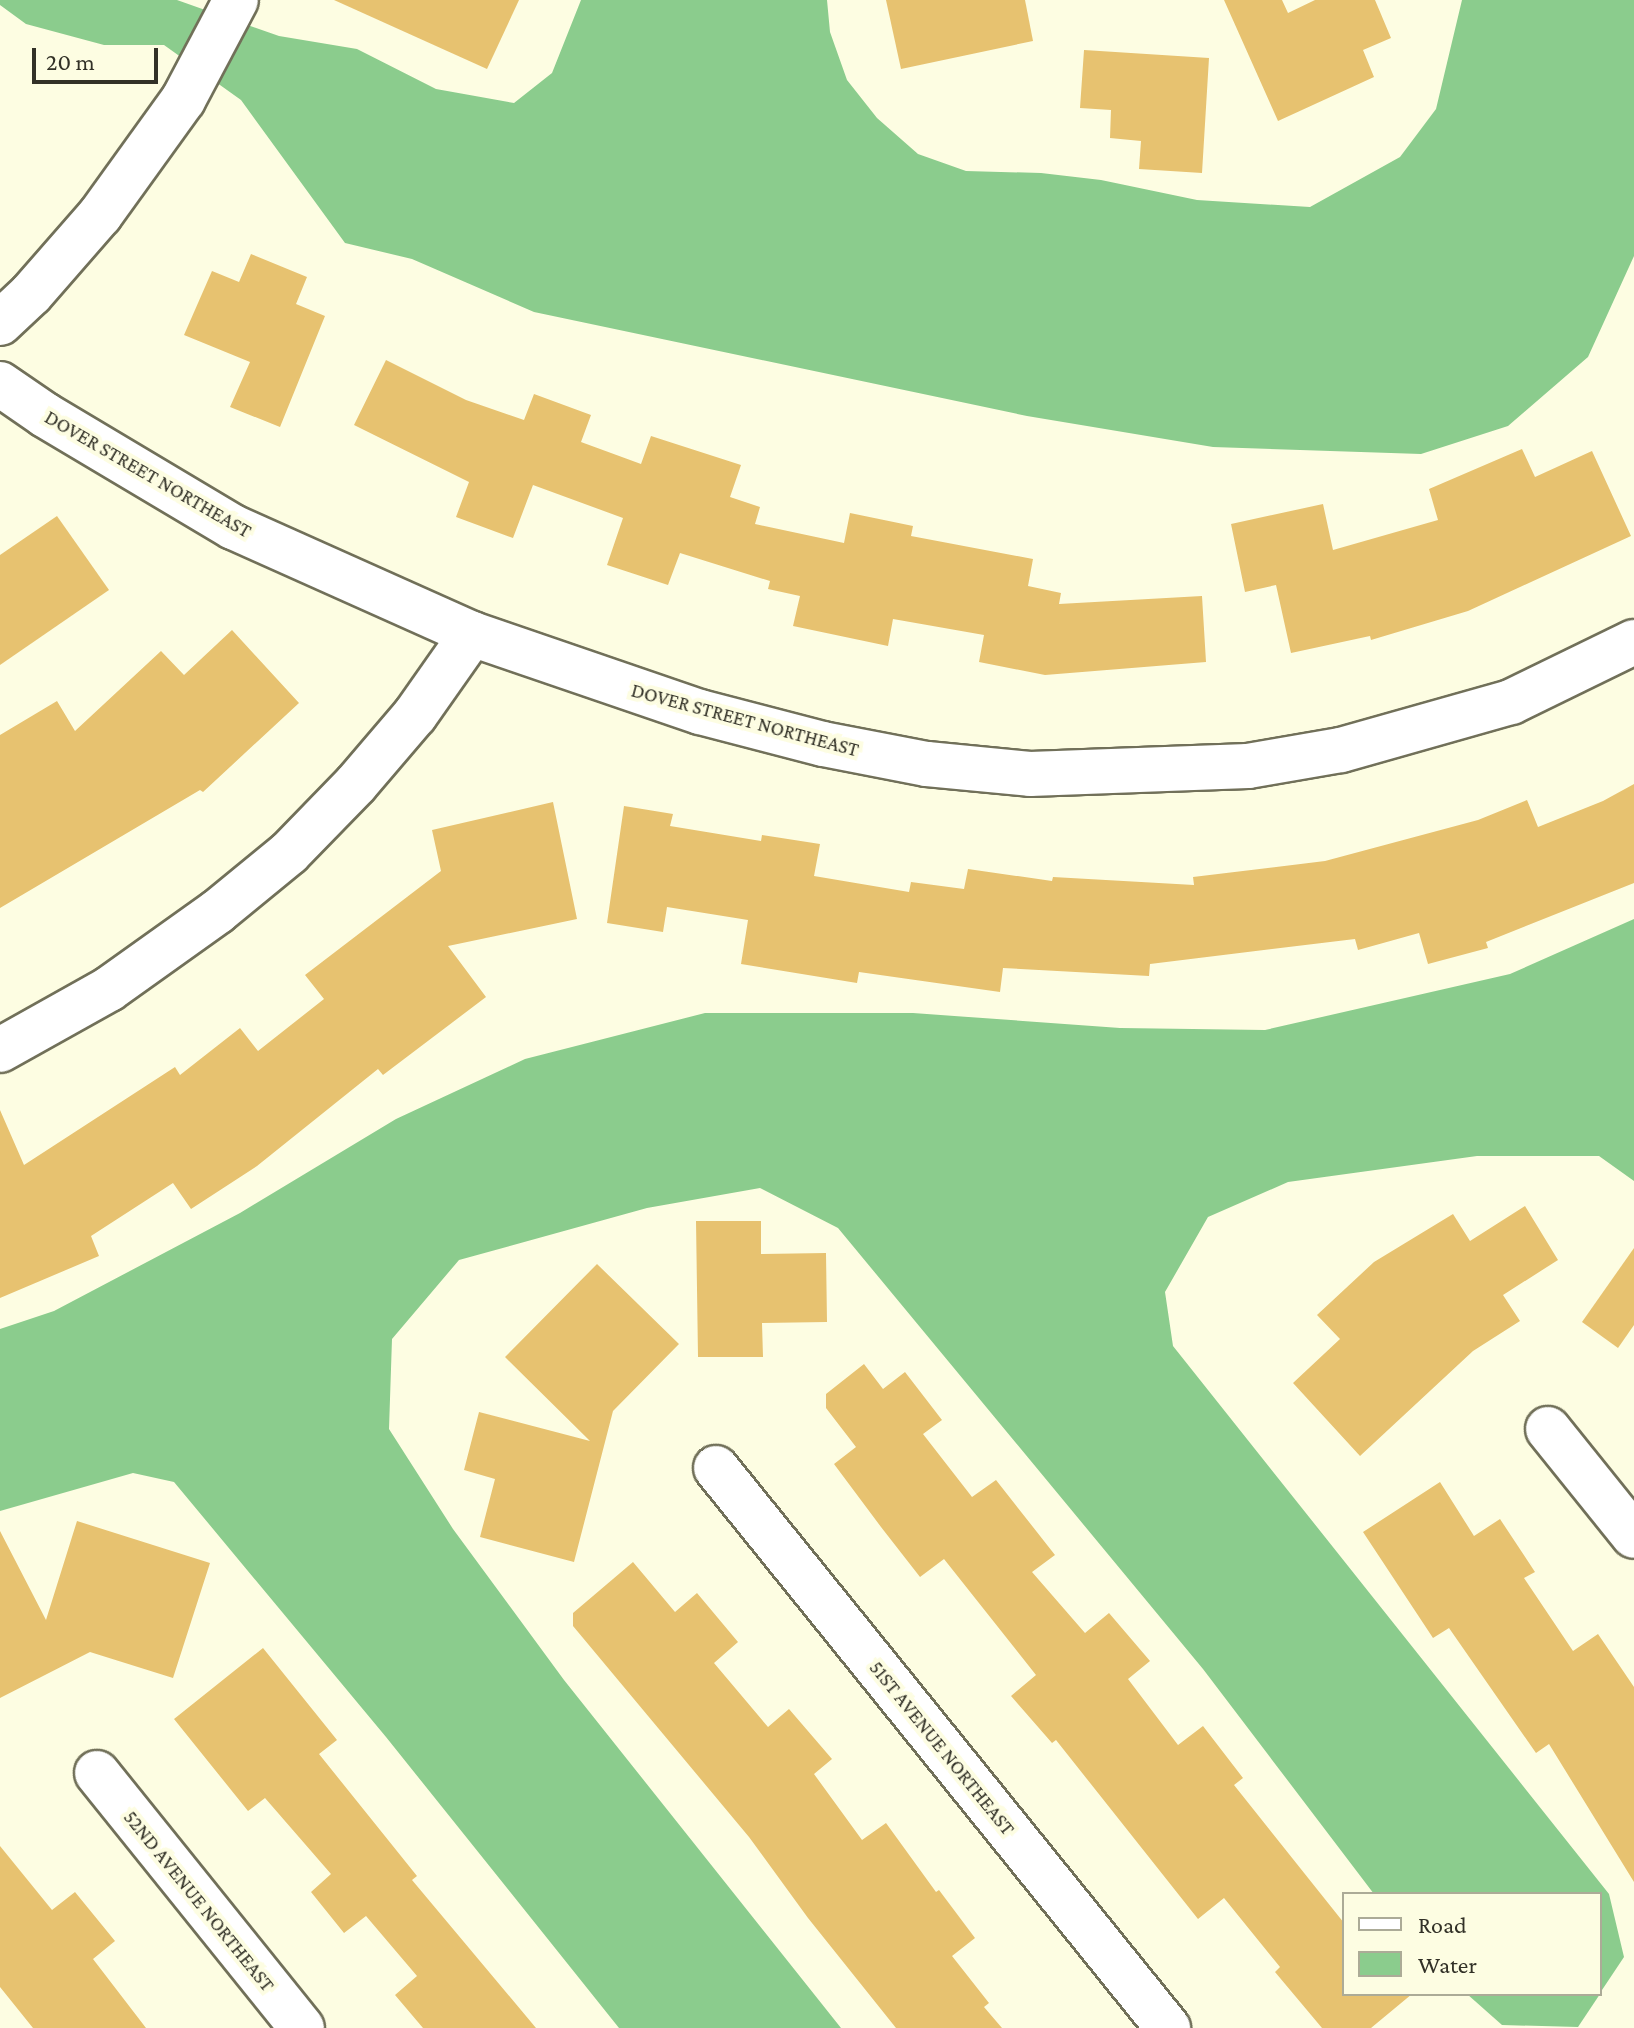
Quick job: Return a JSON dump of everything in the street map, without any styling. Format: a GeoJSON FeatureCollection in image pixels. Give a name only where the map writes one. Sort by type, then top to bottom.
{"type":"FeatureCollection","features":[{"type":"Feature","properties":{"kind":"street"},"geometry":{"type":"LineString","coordinates":[[0,323],[31,294],[100,215],[183,100],[236,0]]}},
{"type":"Feature","properties":{"kind":"street","name":"DOVER STREET NORTHEAST"},"geometry":{"type":"LineString","coordinates":[[0,384],[45,415],[233,527],[472,634],[700,712],[823,744],[927,764],[1030,774],[1248,766],[1341,750],[1511,702],[1634,642]]}},
{"type":"Feature","properties":{"kind":"street"},"geometry":{"type":"LineString","coordinates":[[0,1050],[109,989],[217,912],[289,853],[356,784],[415,715],[472,634]]}},
{"type":"Feature","properties":{"kind":"street"},"geometry":{"type":"LineString","coordinates":[[1548,1429],[1634,1536]]}},
{"type":"Feature","properties":{"kind":"street","name":"51ST AVENUE NORTHEAST"},"geometry":{"type":"LineString","coordinates":[[716,1468],[1168,2028]]}},
{"type":"Feature","properties":{"kind":"street","name":"52ND AVENUE NORTHEAST"},"geometry":{"type":"LineString","coordinates":[[97,1773],[302,2028]]}},
{"type":"Feature","properties":{"kind":"water"},"geometry":{"type":"Polygon","coordinates":[[[0,0],[177,0],[279,36],[357,49],[436,89],[514,103],[552,73],[581,0],[827,0],[830,32],[847,80],[877,118],[918,154],[966,171],[1041,173],[1101,180],[1197,200],[1310,207],[1400,157],[1436,109],[1462,0],[1634,0],[1634,256],[1588,357],[1508,426],[1421,454],[1213,447],[1027,416],[534,312],[412,259],[345,243],[241,100],[164,45],[104,45],[26,24],[0,5],[0,0]]]}},
{"type":"Feature","properties":{"kind":"water"},"geometry":{"type":"Polygon","coordinates":[[[1634,919],[1634,1181],[1599,1156],[1477,1156],[1288,1182],[1208,1217],[1165,1292],[1173,1346],[1609,1894],[1624,1957],[1602,1990],[1602,1892],[1372,1892],[1203,1669],[838,1228],[760,1188],[647,1208],[459,1260],[392,1339],[389,1429],[453,1529],[564,1680],[841,2028],[619,2028],[386,1737],[174,1482],[133,1473],[0,1511],[0,1329],[54,1311],[240,1213],[396,1119],[525,1059],[705,1013],[913,1013],[1120,1028],[1265,1030],[1510,974],[1634,919]]]}},
{"type":"Feature","properties":{"kind":"water"},"geometry":{"type":"Polygon","coordinates":[[[1469,1996],[1599,1996],[1578,2027],[1502,2025],[1469,1996]]]}},
{"type":"Feature","properties":{"kind":"building"},"geometry":{"type":"Polygon","coordinates":[[[334,0],[519,0],[487,69],[334,0]]]}},
{"type":"Feature","properties":{"kind":"building"},"geometry":{"type":"Polygon","coordinates":[[[886,0],[1025,0],[1033,41],[901,69],[886,0]]]}},
{"type":"Feature","properties":{"kind":"building"},"geometry":{"type":"Polygon","coordinates":[[[1224,0],[1282,0],[1288,13],[1315,0],[1375,0],[1391,38],[1363,50],[1374,77],[1278,121],[1224,0]]]}},
{"type":"Feature","properties":{"kind":"building"},"geometry":{"type":"Polygon","coordinates":[[[1084,50],[1209,58],[1202,173],[1139,169],[1141,141],[1110,138],[1111,110],[1080,108],[1084,50]]]}},
{"type":"Feature","properties":{"kind":"building"},"geometry":{"type":"Polygon","coordinates":[[[251,254],[307,277],[296,304],[325,316],[280,427],[230,407],[250,362],[184,335],[212,271],[239,282],[251,254]]]}},
{"type":"Feature","properties":{"kind":"building"},"geometry":{"type":"Polygon","coordinates":[[[386,360],[466,400],[524,420],[534,394],[591,415],[581,442],[641,464],[651,436],[741,465],[730,497],[760,507],[755,524],[844,543],[850,513],[913,526],[911,536],[1033,559],[1028,586],[1061,593],[1059,604],[1202,596],[1206,662],[1045,675],[979,662],[984,635],[893,619],[888,646],[793,626],[800,596],[768,589],[770,581],[680,553],[668,585],[607,565],[623,518],[533,485],[513,538],[456,517],[469,482],[354,425],[386,360]]]}},
{"type":"Feature","properties":{"kind":"building"},"geometry":{"type":"Polygon","coordinates":[[[1522,449],[1535,477],[1592,451],[1631,536],[1468,611],[1371,640],[1370,636],[1291,653],[1276,585],[1245,592],[1231,524],[1323,504],[1333,550],[1438,520],[1429,489],[1522,449]]]}},
{"type":"Feature","properties":{"kind":"building"},"geometry":{"type":"Polygon","coordinates":[[[57,516],[109,590],[0,665],[0,555],[57,516]]]}},
{"type":"Feature","properties":{"kind":"building"},"geometry":{"type":"Polygon","coordinates":[[[232,630],[299,703],[203,792],[200,790],[0,908],[0,735],[57,701],[75,731],[161,651],[184,675],[232,630]]]}},
{"type":"Feature","properties":{"kind":"building"},"geometry":{"type":"Polygon","coordinates":[[[1634,784],[1634,883],[1486,942],[1488,948],[1428,964],[1419,933],[1358,950],[1355,939],[1150,964],[1149,976],[1003,968],[1000,992],[859,972],[857,983],[741,964],[748,920],[667,907],[663,932],[607,923],[624,806],[673,814],[670,826],[761,841],[762,835],[820,844],[814,876],[909,892],[911,882],[964,889],[968,869],[1052,881],[1053,877],[1194,885],[1193,877],[1325,861],[1478,820],[1527,800],[1538,827],[1603,801],[1634,784]]]}},
{"type":"Feature","properties":{"kind":"building"},"geometry":{"type":"Polygon","coordinates":[[[553,802],[577,919],[448,946],[486,997],[383,1075],[378,1069],[257,1166],[191,1209],[173,1183],[91,1236],[99,1256],[0,1298],[0,1110],[24,1165],[175,1067],[180,1075],[240,1028],[258,1051],[324,999],[305,975],[441,871],[432,830],[553,802]]]}},
{"type":"Feature","properties":{"kind":"building"},"geometry":{"type":"Polygon","coordinates":[[[1525,1206],[1558,1260],[1503,1295],[1520,1321],[1473,1351],[1360,1456],[1293,1383],[1340,1339],[1317,1315],[1374,1262],[1453,1214],[1470,1241],[1525,1206]]]}},
{"type":"Feature","properties":{"kind":"building"},"geometry":{"type":"Polygon","coordinates":[[[696,1221],[761,1221],[761,1254],[826,1253],[827,1322],[762,1323],[763,1357],[698,1357],[696,1221]]]}},
{"type":"Feature","properties":{"kind":"building"},"geometry":{"type":"Polygon","coordinates":[[[1634,1248],[1634,1325],[1618,1348],[1582,1322],[1634,1248]]]}},
{"type":"Feature","properties":{"kind":"building"},"geometry":{"type":"Polygon","coordinates":[[[597,1264],[679,1344],[613,1411],[574,1562],[480,1537],[495,1479],[464,1470],[479,1412],[590,1441],[505,1357],[597,1264]]]}},
{"type":"Feature","properties":{"kind":"building"},"geometry":{"type":"Polygon","coordinates":[[[864,1364],[883,1389],[905,1372],[942,1420],[923,1434],[972,1497],[996,1480],[1055,1555],[1032,1572],[1085,1633],[1109,1613],[1150,1661],[1128,1679],[1178,1745],[1203,1726],[1243,1778],[1234,1785],[1342,1920],[1342,1996],[1410,1996],[1371,2028],[1322,2028],[1275,1972],[1280,1967],[1224,1898],[1198,1919],[1056,1740],[1052,1743],[1011,1696],[1036,1675],[944,1559],[920,1577],[834,1464],[856,1447],[826,1408],[826,1394],[864,1364]]]}},
{"type":"Feature","properties":{"kind":"building"},"geometry":{"type":"Polygon","coordinates":[[[1440,1482],[1474,1536],[1500,1519],[1535,1572],[1524,1578],[1573,1651],[1598,1634],[1634,1687],[1634,1882],[1549,1744],[1536,1753],[1449,1628],[1433,1638],[1363,1532],[1440,1482]]]}},
{"type":"Feature","properties":{"kind":"building"},"geometry":{"type":"Polygon","coordinates":[[[77,1521],[210,1563],[173,1678],[90,1652],[0,1698],[0,1531],[46,1620],[77,1521]]]}},
{"type":"Feature","properties":{"kind":"building"},"geometry":{"type":"Polygon","coordinates":[[[633,1562],[675,1612],[697,1593],[738,1642],[714,1663],[768,1727],[789,1709],[832,1759],[814,1774],[862,1840],[886,1823],[936,1892],[939,1890],[975,1938],[952,1956],[989,2003],[984,2007],[1002,2028],[896,2028],[808,1918],[749,1837],[573,1626],[573,1613],[633,1562]]]}},
{"type":"Feature","properties":{"kind":"building"},"geometry":{"type":"Polygon","coordinates":[[[263,1648],[337,1740],[319,1754],[417,1876],[412,1880],[536,2028],[423,2028],[395,1995],[417,1976],[366,1916],[344,1933],[311,1892],[331,1874],[265,1798],[248,1811],[174,1719],[263,1648]]]}},
{"type":"Feature","properties":{"kind":"building"},"geometry":{"type":"Polygon","coordinates":[[[0,1846],[52,1910],[75,1892],[115,1941],[93,1959],[146,2028],[33,2028],[0,1987],[0,1846]]]}}]}
